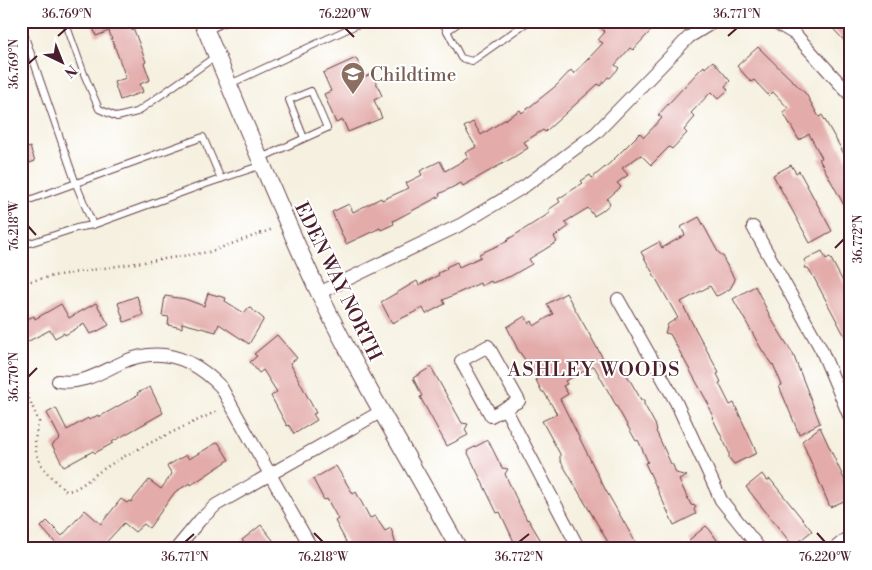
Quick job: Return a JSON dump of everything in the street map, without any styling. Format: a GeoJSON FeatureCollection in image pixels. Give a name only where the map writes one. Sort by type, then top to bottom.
{"type":"FeatureCollection","features":[{"type":"Feature","properties":{"kind":"street"},"geometry":{"type":"LineString","coordinates":[[319,293],[462,224],[525,186],[596,133],[689,37],[715,21]]}},
{"type":"Feature","properties":{"kind":"street"},"geometry":{"type":"LineString","coordinates":[[773,21],[795,34],[851,96]]}},
{"type":"Feature","properties":{"kind":"street","name":"EDEN WAY NORTH"},"geometry":{"type":"LineString","coordinates":[[204,26],[319,293],[459,549]]}},
{"type":"Feature","properties":{"kind":"street"},"geometry":{"type":"LineString","coordinates":[[753,228],[821,349],[851,420]]}},
{"type":"Feature","properties":{"kind":"street"},"geometry":{"type":"LineString","coordinates":[[618,299],[676,402],[721,500],[760,549]]}},
{"type":"Feature","properties":{"kind":"street"},"geometry":{"type":"LineString","coordinates":[[488,346],[519,401],[505,408],[491,416],[461,361],[488,346]]}},
{"type":"Feature","properties":{"kind":"street"},"geometry":{"type":"LineString","coordinates":[[58,381],[82,381],[137,357],[152,355],[169,355],[184,359],[204,370],[221,387],[312,549]]}},
{"type":"Feature","properties":{"kind":"street"},"geometry":{"type":"LineString","coordinates":[[505,408],[580,549]]}},
{"type":"Feature","properties":{"kind":"street"},"geometry":{"type":"LineString","coordinates":[[176,549],[200,520],[216,505],[382,411]]}},
{"type":"Feature","properties":{"kind":"street"},"geometry":{"type":"LineString","coordinates":[[834,549],[851,535]]}},
{"type":"Feature","properties":{"kind":"lane"},"geometry":{"type":"LineString","coordinates":[[65,21],[99,110],[117,117],[137,112],[217,55]]}},
{"type":"Feature","properties":{"kind":"lane"},"geometry":{"type":"LineString","coordinates":[[204,26],[228,21]]}},
{"type":"Feature","properties":{"kind":"lane"},"geometry":{"type":"LineString","coordinates":[[229,84],[365,21]]}},
{"type":"Feature","properties":{"kind":"lane"},"geometry":{"type":"LineString","coordinates":[[442,21],[461,58],[472,61],[529,21]]}},
{"type":"Feature","properties":{"kind":"lane"},"geometry":{"type":"LineString","coordinates":[[447,32],[461,21]]}},
{"type":"Feature","properties":{"kind":"lane"},"geometry":{"type":"LineString","coordinates":[[21,25],[25,45],[93,225]]}},
{"type":"Feature","properties":{"kind":"lane"},"geometry":{"type":"LineString","coordinates":[[21,238],[25,242],[30,243],[76,228],[93,225],[222,179],[262,162],[304,138],[327,128],[311,91],[289,100],[304,138]]}},
{"type":"Feature","properties":{"kind":"lane"},"geometry":{"type":"LineString","coordinates":[[21,203],[203,137],[222,179]]}},
{"type":"Feature","properties":{"kind":"path"},"geometry":{"type":"LineString","coordinates":[[21,282],[210,252],[277,228]]}},
{"type":"Feature","properties":{"kind":"path"},"geometry":{"type":"LineString","coordinates":[[21,380],[39,422],[35,434],[36,456],[48,476],[66,491],[73,490],[127,455],[231,404]]}},
{"type":"Feature","properties":{"kind":"building"},"geometry":{"type":"Polygon","coordinates":[[[91,21],[133,21],[130,24],[132,31],[134,30],[146,62],[144,63],[150,80],[140,84],[143,92],[120,100],[114,82],[126,78],[109,31],[96,36],[91,21]]]}},
{"type":"Feature","properties":{"kind":"building"},"geometry":{"type":"Polygon","coordinates":[[[605,21],[660,21],[633,50],[630,48],[615,65],[619,68],[610,78],[608,77],[600,86],[598,84],[545,132],[543,130],[524,142],[528,148],[463,186],[461,183],[439,194],[440,196],[393,221],[394,224],[381,230],[380,228],[346,244],[332,212],[349,204],[353,212],[381,198],[382,200],[409,188],[406,183],[422,175],[420,171],[440,161],[445,171],[468,158],[465,153],[476,147],[464,127],[473,122],[481,135],[520,110],[522,113],[557,85],[571,70],[574,74],[603,43],[598,40],[605,32],[600,27],[605,21]]]}},
{"type":"Feature","properties":{"kind":"building"},"geometry":{"type":"Polygon","coordinates":[[[826,21],[851,21],[851,48],[826,21]]]}},
{"type":"Feature","properties":{"kind":"building"},"geometry":{"type":"Polygon","coordinates":[[[758,47],[806,94],[819,117],[822,115],[851,166],[851,218],[819,159],[822,158],[809,134],[799,140],[783,112],[788,108],[773,92],[769,96],[754,80],[751,82],[737,66],[758,47]]]}},
{"type":"Feature","properties":{"kind":"building","name":"Childtime"},"geometry":{"type":"Polygon","coordinates":[[[356,58],[365,77],[372,73],[382,96],[374,100],[382,118],[348,132],[343,120],[336,123],[324,94],[331,91],[323,73],[356,58]]]}},
{"type":"Feature","properties":{"kind":"building"},"geometry":{"type":"Polygon","coordinates":[[[713,61],[730,81],[725,86],[728,90],[718,99],[711,92],[691,113],[695,117],[684,130],[687,133],[672,149],[669,147],[651,165],[641,155],[622,168],[628,175],[617,183],[621,187],[607,199],[610,204],[602,211],[594,216],[588,208],[565,222],[568,227],[554,237],[557,242],[529,259],[532,264],[511,276],[492,283],[491,281],[481,286],[480,283],[443,300],[445,304],[426,314],[423,308],[392,323],[381,302],[417,281],[419,285],[439,275],[438,273],[447,269],[446,267],[457,262],[459,267],[481,257],[479,254],[508,241],[550,213],[548,210],[560,202],[558,199],[583,183],[581,181],[590,175],[592,178],[640,133],[644,137],[662,118],[658,115],[704,66],[705,68],[713,61]]]}},
{"type":"Feature","properties":{"kind":"building"},"geometry":{"type":"Polygon","coordinates":[[[30,147],[35,161],[21,166],[21,150],[30,147]]]}},
{"type":"Feature","properties":{"kind":"building"},"geometry":{"type":"Polygon","coordinates":[[[791,165],[796,173],[799,171],[832,231],[810,243],[773,175],[791,165]]]}},
{"type":"Feature","properties":{"kind":"building"},"geometry":{"type":"Polygon","coordinates":[[[699,217],[718,252],[724,257],[735,280],[730,289],[719,295],[716,296],[710,286],[681,302],[719,373],[717,374],[721,382],[719,383],[730,405],[734,403],[757,453],[734,464],[729,458],[729,452],[712,417],[709,405],[670,334],[665,333],[668,324],[678,318],[641,252],[659,242],[662,248],[685,235],[681,227],[699,217]]]}},
{"type":"Feature","properties":{"kind":"building"},"geometry":{"type":"Polygon","coordinates":[[[822,251],[826,259],[830,257],[848,291],[851,289],[851,348],[812,274],[808,268],[804,268],[806,264],[804,260],[822,251]]]}},
{"type":"Feature","properties":{"kind":"building"},"geometry":{"type":"Polygon","coordinates":[[[755,286],[772,320],[793,354],[820,423],[799,434],[779,386],[782,385],[773,364],[762,350],[733,299],[755,286]]]}},
{"type":"Feature","properties":{"kind":"building"},"geometry":{"type":"Polygon","coordinates":[[[208,293],[226,298],[225,301],[244,313],[249,307],[264,319],[249,344],[219,324],[216,332],[182,323],[182,328],[168,325],[169,317],[162,316],[165,296],[185,299],[204,306],[208,293]]]}},
{"type":"Feature","properties":{"kind":"building"},"geometry":{"type":"Polygon","coordinates":[[[566,293],[609,369],[620,363],[641,400],[644,400],[644,404],[655,424],[656,431],[676,473],[687,476],[679,480],[691,505],[696,506],[694,510],[696,514],[674,525],[645,463],[648,462],[638,440],[636,441],[594,366],[565,381],[567,384],[563,386],[568,394],[560,399],[605,489],[637,545],[630,549],[612,549],[560,460],[560,454],[542,421],[557,414],[544,392],[542,392],[532,369],[518,350],[507,327],[525,316],[529,323],[532,321],[534,326],[553,314],[547,304],[566,293]]]}},
{"type":"Feature","properties":{"kind":"building"},"geometry":{"type":"Polygon","coordinates":[[[137,296],[143,315],[124,322],[118,303],[137,296]]]}},
{"type":"Feature","properties":{"kind":"building"},"geometry":{"type":"Polygon","coordinates":[[[96,303],[109,325],[90,334],[84,324],[65,335],[64,333],[55,338],[50,330],[21,345],[21,322],[34,316],[35,319],[61,304],[69,318],[96,303]]]}},
{"type":"Feature","properties":{"kind":"building"},"geometry":{"type":"Polygon","coordinates":[[[277,335],[297,358],[290,363],[316,413],[313,414],[317,420],[294,434],[289,425],[287,426],[271,396],[277,392],[263,370],[259,373],[250,362],[257,356],[254,354],[277,335]]]}},
{"type":"Feature","properties":{"kind":"building"},"geometry":{"type":"Polygon","coordinates":[[[431,367],[462,423],[468,424],[465,430],[468,435],[447,446],[420,397],[422,396],[413,378],[431,367]]]}},
{"type":"Feature","properties":{"kind":"building"},"geometry":{"type":"Polygon","coordinates":[[[150,387],[163,413],[95,453],[93,451],[64,467],[52,445],[60,438],[47,413],[56,408],[67,430],[88,418],[89,420],[98,415],[99,417],[150,387]]]}},
{"type":"Feature","properties":{"kind":"building"},"geometry":{"type":"Polygon","coordinates":[[[820,427],[851,494],[851,498],[830,507],[802,441],[820,427]]]}},
{"type":"Feature","properties":{"kind":"building"},"geometry":{"type":"Polygon","coordinates":[[[488,440],[502,468],[508,469],[505,474],[516,498],[527,520],[546,549],[521,549],[519,545],[516,546],[500,512],[497,513],[467,451],[488,440]]]}},
{"type":"Feature","properties":{"kind":"building"},"geometry":{"type":"Polygon","coordinates":[[[218,442],[229,460],[191,485],[190,483],[175,492],[149,528],[144,524],[135,532],[124,523],[100,549],[61,549],[41,527],[47,521],[62,536],[85,510],[101,524],[121,499],[127,503],[131,502],[149,480],[161,489],[172,474],[167,466],[186,455],[189,459],[218,442]]]}},
{"type":"Feature","properties":{"kind":"building"},"geometry":{"type":"Polygon","coordinates":[[[336,466],[353,494],[356,492],[370,518],[375,516],[385,531],[391,528],[397,549],[350,549],[335,521],[338,519],[327,499],[324,500],[313,479],[336,466]]]}},
{"type":"Feature","properties":{"kind":"building"},"geometry":{"type":"Polygon","coordinates":[[[762,474],[767,481],[770,479],[812,531],[793,546],[746,487],[762,474]]]}},
{"type":"Feature","properties":{"kind":"building"},"geometry":{"type":"Polygon","coordinates":[[[261,525],[280,549],[249,549],[242,540],[261,525]]]}},
{"type":"Feature","properties":{"kind":"building"},"geometry":{"type":"Polygon","coordinates":[[[706,526],[723,549],[696,549],[689,540],[706,526]]]}},
{"type":"Feature","properties":{"kind":"place","name":"Childtime"},"geometry":{"type":"Point","coordinates":[353,95]}},
{"type":"Feature","properties":{"kind":"district","name":"ASHLEY WOODS"},"geometry":{"type":"Point","coordinates":[594,369]}}]}
